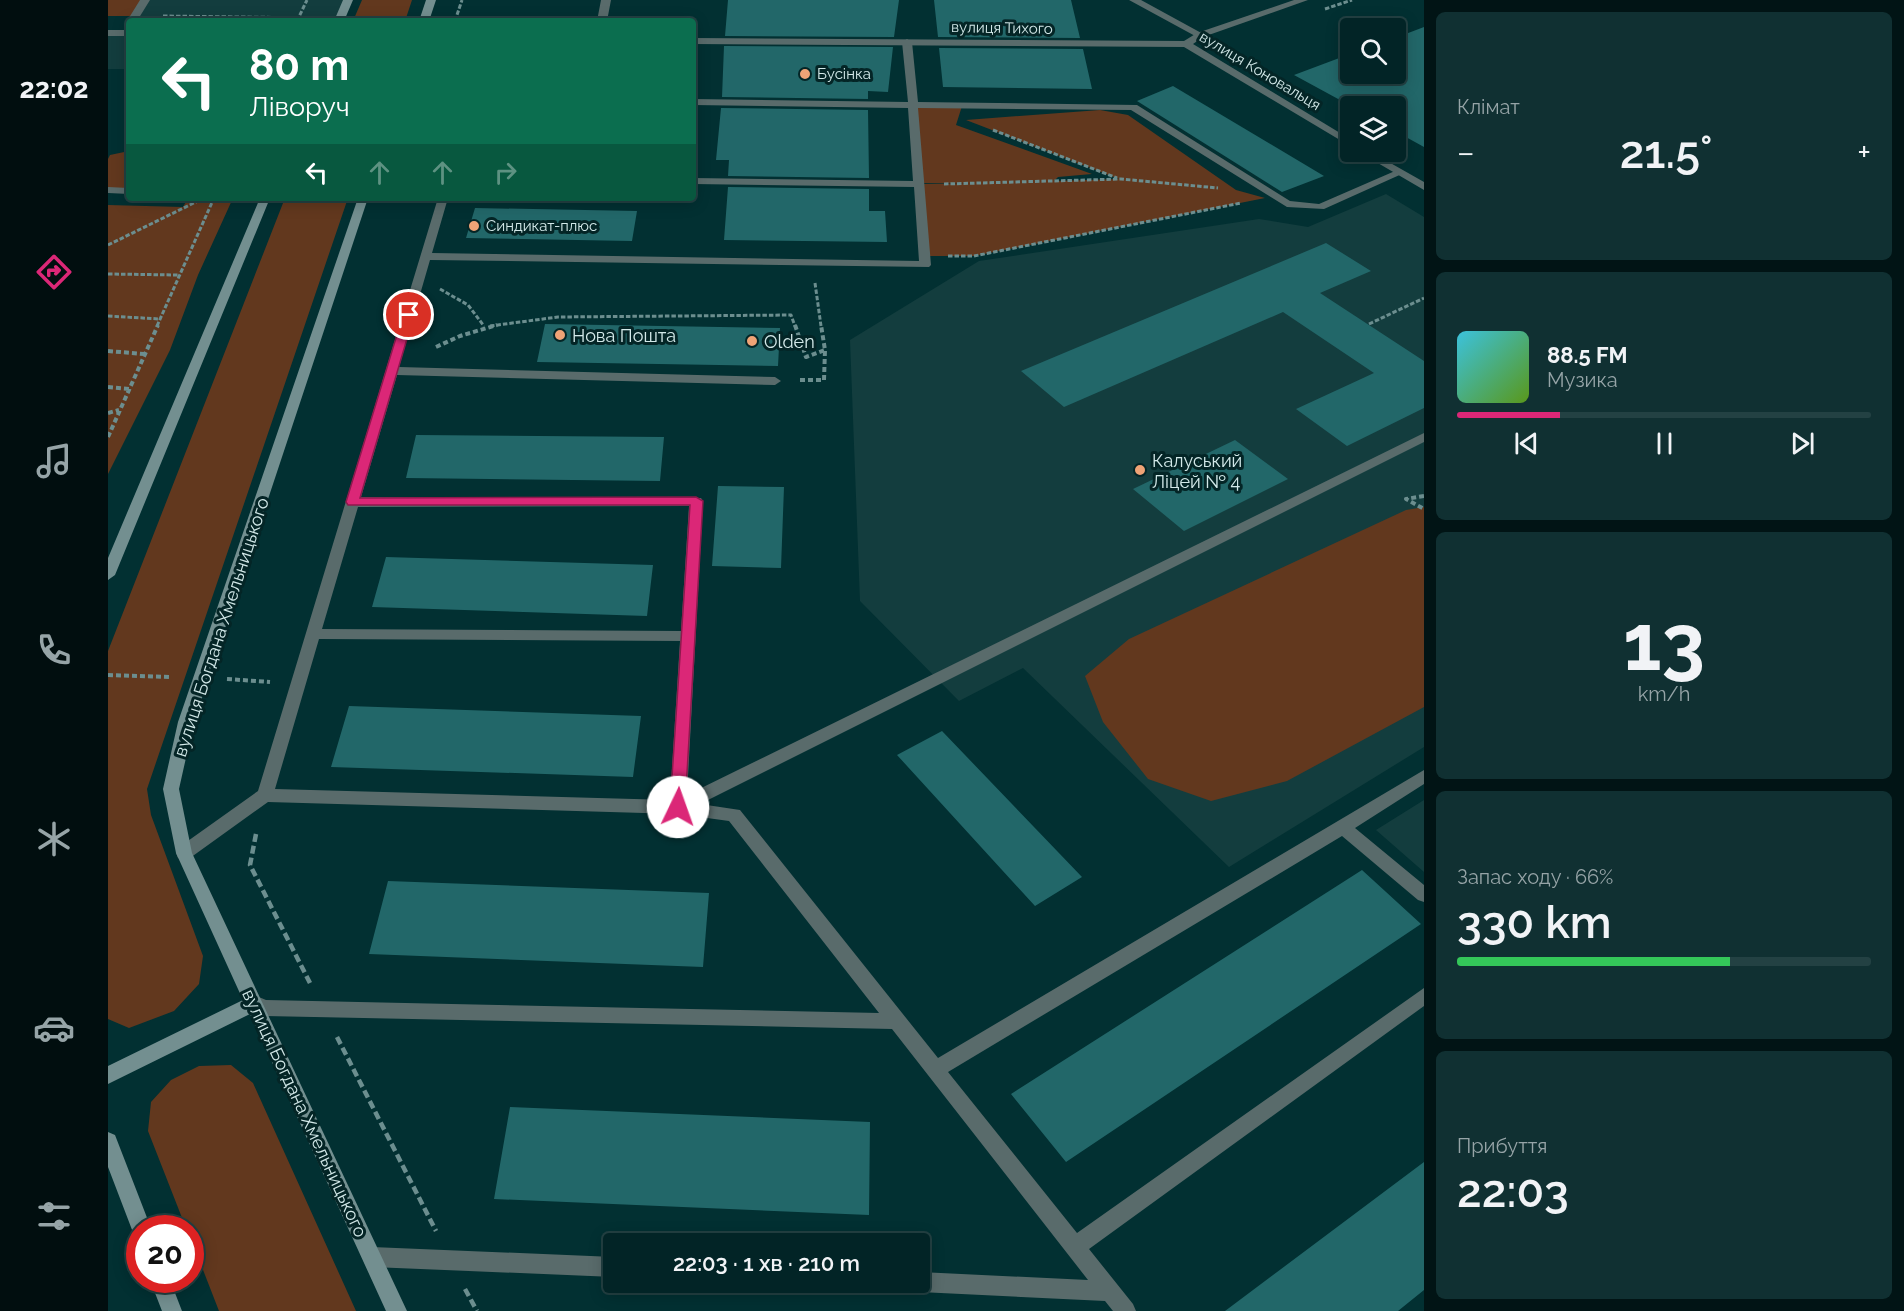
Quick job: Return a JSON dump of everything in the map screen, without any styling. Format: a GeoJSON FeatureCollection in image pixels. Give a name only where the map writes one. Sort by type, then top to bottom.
{"type":"FeatureCollection","features":[{"type":"Feature","properties":{"kind":"street"},"geometry":{"type":"LineString","coordinates":[[134,18],[145,0]]}},
{"type":"Feature","properties":{"kind":"street"},"geometry":{"type":"LineString","coordinates":[[340,18],[348,0]]}},
{"type":"Feature","properties":{"kind":"street"},"geometry":{"type":"LineString","coordinates":[[425,18],[430,0]]}},
{"type":"Feature","properties":{"kind":"street"},"geometry":{"type":"LineString","coordinates":[[603,18],[606,0]]}},
{"type":"Feature","properties":{"kind":"street"},"geometry":{"type":"LineString","coordinates":[[1134,0],[1200,35]]}},
{"type":"Feature","properties":{"kind":"street"},"geometry":{"type":"LineString","coordinates":[[1186,44],[1200,35],[1303,0]]}},
{"type":"Feature","properties":{"kind":"street"},"geometry":{"type":"LineString","coordinates":[[109,35],[126,31]]}},
{"type":"Feature","properties":{"kind":"street","name":"вулиця Тихого"},"geometry":{"type":"LineString","coordinates":[[696,41],[1186,44]]}},
{"type":"Feature","properties":{"kind":"street"},"geometry":{"type":"LineString","coordinates":[[426,256],[925,265],[907,42]]}},
{"type":"Feature","properties":{"kind":"street","name":"вулиця Коновальця"},"geometry":{"type":"LineString","coordinates":[[1186,44],[1340,137]]}},
{"type":"Feature","properties":{"kind":"street"},"geometry":{"type":"LineString","coordinates":[[696,102],[1133,107],[1287,204],[1320,207],[1399,172]]}},
{"type":"Feature","properties":{"kind":"street"},"geometry":{"type":"LineString","coordinates":[[1382,162],[1424,188]]}},
{"type":"Feature","properties":{"kind":"street"},"geometry":{"type":"LineString","coordinates":[[696,181],[919,184]]}},
{"type":"Feature","properties":{"kind":"street"},"geometry":{"type":"LineString","coordinates":[[108,190],[126,190]]}},
{"type":"Feature","properties":{"kind":"street"},"geometry":{"type":"LineString","coordinates":[[108,575],[264,201]]}},
{"type":"Feature","properties":{"kind":"street","name":"вулиця Богдана Хмельницького"},"geometry":{"type":"LineString","coordinates":[[362,201],[186,722],[171,789],[184,853],[397,1311]]}},
{"type":"Feature","properties":{"kind":"street"},"geometry":{"type":"LineString","coordinates":[[265,795],[442,201]]}},
{"type":"Feature","properties":{"kind":"street"},"geometry":{"type":"LineString","coordinates":[[392,371],[775,381]]}},
{"type":"Feature","properties":{"kind":"street"},"geometry":{"type":"LineString","coordinates":[[678,807],[1424,436]]}},
{"type":"Feature","properties":{"kind":"street"},"geometry":{"type":"LineString","coordinates":[[352,502],[696,501],[678,807]]}},
{"type":"Feature","properties":{"kind":"street"},"geometry":{"type":"LineString","coordinates":[[313,634],[688,636]]}},
{"type":"Feature","properties":{"kind":"street"},"geometry":{"type":"LineString","coordinates":[[935,1070],[1343,827],[1424,776]]}},
{"type":"Feature","properties":{"kind":"street"},"geometry":{"type":"LineString","coordinates":[[184,853],[265,795],[678,807],[734,815],[1126,1311]]}},
{"type":"Feature","properties":{"kind":"street"},"geometry":{"type":"LineString","coordinates":[[1343,827],[1424,895]]}},
{"type":"Feature","properties":{"kind":"street"},"geometry":{"type":"LineString","coordinates":[[1076,1247],[1424,996]]}},
{"type":"Feature","properties":{"kind":"street"},"geometry":{"type":"LineString","coordinates":[[108,1075],[254,1003],[265,1008],[897,1021]]}},
{"type":"Feature","properties":{"kind":"street"},"geometry":{"type":"LineString","coordinates":[[108,1141],[136,1215]]}},
{"type":"Feature","properties":{"kind":"street"},"geometry":{"type":"LineString","coordinates":[[372,1257],[603,1267]]}},
{"type":"Feature","properties":{"kind":"street"},"geometry":{"type":"LineString","coordinates":[[930,1282],[1110,1291]]}},
{"type":"Feature","properties":{"kind":"street"},"geometry":{"type":"LineString","coordinates":[[165,1293],[172,1311]]}},
{"type":"Feature","properties":{"kind":"path"},"geometry":{"type":"LineString","coordinates":[[298,18],[307,0]]}},
{"type":"Feature","properties":{"kind":"path"},"geometry":{"type":"LineString","coordinates":[[456,18],[462,0]]}},
{"type":"Feature","properties":{"kind":"path"},"geometry":{"type":"LineString","coordinates":[[1321,10],[1352,0]]}},
{"type":"Feature","properties":{"kind":"path"},"geometry":{"type":"LineString","coordinates":[[988,128],[1121,179]]}},
{"type":"Feature","properties":{"kind":"path"},"geometry":{"type":"LineString","coordinates":[[919,184],[1121,179],[1225,189]]}},
{"type":"Feature","properties":{"kind":"path"},"geometry":{"type":"LineString","coordinates":[[924,256],[974,256],[1265,198],[1287,204]]}},
{"type":"Feature","properties":{"kind":"path"},"geometry":{"type":"LineString","coordinates":[[108,245],[198,201]]}},
{"type":"Feature","properties":{"kind":"path"},"geometry":{"type":"LineString","coordinates":[[108,437],[213,201]]}},
{"type":"Feature","properties":{"kind":"path"},"geometry":{"type":"LineString","coordinates":[[775,381],[824,380],[825,350],[814,281],[837,263]]}},
{"type":"Feature","properties":{"kind":"path"},"geometry":{"type":"LineString","coordinates":[[108,274],[179,276]]}},
{"type":"Feature","properties":{"kind":"path"},"geometry":{"type":"LineString","coordinates":[[420,277],[468,305],[484,326]]}},
{"type":"Feature","properties":{"kind":"path"},"geometry":{"type":"LineString","coordinates":[[1369,324],[1424,298]]}},
{"type":"Feature","properties":{"kind":"path"},"geometry":{"type":"LineString","coordinates":[[392,371],[459,335],[484,326],[539,316],[791,315],[806,357],[825,350]]}},
{"type":"Feature","properties":{"kind":"path"},"geometry":{"type":"LineString","coordinates":[[108,316],[160,319]]}},
{"type":"Feature","properties":{"kind":"path"},"geometry":{"type":"LineString","coordinates":[[108,351],[144,354]]}},
{"type":"Feature","properties":{"kind":"path"},"geometry":{"type":"LineString","coordinates":[[108,387],[129,389]]}},
{"type":"Feature","properties":{"kind":"path"},"geometry":{"type":"LineString","coordinates":[[108,413],[120,410]]}},
{"type":"Feature","properties":{"kind":"path"},"geometry":{"type":"LineString","coordinates":[[1424,496],[1406,499],[1424,509]]}},
{"type":"Feature","properties":{"kind":"path"},"geometry":{"type":"LineString","coordinates":[[108,675],[171,676]]}},
{"type":"Feature","properties":{"kind":"path"},"geometry":{"type":"LineString","coordinates":[[215,678],[298,684]]}},
{"type":"Feature","properties":{"kind":"path"},"geometry":{"type":"LineString","coordinates":[[265,795],[250,865],[477,1311]]}},
{"type":"Feature","properties":{"kind":"shaded area"},"geometry":{"type":"Polygon","coordinates":[[[108,0],[145,0],[135,16],[108,16],[108,0]]]}},
{"type":"Feature","properties":{"kind":"shaded area"},"geometry":{"type":"Polygon","coordinates":[[[145,0],[348,0],[340,18],[134,18],[145,0]]]}},
{"type":"Feature","properties":{"kind":"shaded area"},"geometry":{"type":"Polygon","coordinates":[[[362,0],[412,0],[406,18],[354,18],[362,0]]]}},
{"type":"Feature","properties":{"kind":"shaded area"},"geometry":{"type":"Polygon","coordinates":[[[126,30],[126,69],[108,69],[108,33],[124,33],[126,30]]]}},
{"type":"Feature","properties":{"kind":"shaded area"},"geometry":{"type":"Polygon","coordinates":[[[913,105],[962,106],[956,125],[1092,174],[1058,177],[1054,181],[1119,179],[966,120],[1100,110],[1128,115],[1236,190],[1265,198],[974,256],[924,256],[919,184],[975,183],[919,183],[913,105]]]}},
{"type":"Feature","properties":{"kind":"shaded area"},"geometry":{"type":"Polygon","coordinates":[[[126,152],[126,191],[108,190],[110,155],[126,152]]]}},
{"type":"Feature","properties":{"kind":"shaded area","name":"Калуський Ліцей № 4"},"geometry":{"type":"Polygon","coordinates":[[[1386,194],[1424,217],[1424,747],[1229,867],[1023,668],[959,701],[860,601],[850,340],[979,261],[1259,219],[1308,227],[1386,194]]]}},
{"type":"Feature","properties":{"kind":"shaded area"},"geometry":{"type":"Polygon","coordinates":[[[186,201],[232,201],[198,275],[170,350],[108,474],[108,205],[183,207],[186,201]]]}},
{"type":"Feature","properties":{"kind":"shaded area"},"geometry":{"type":"Polygon","coordinates":[[[284,201],[347,201],[147,789],[151,815],[203,956],[199,984],[174,1011],[129,1028],[108,1019],[108,651],[284,201]]]}},
{"type":"Feature","properties":{"kind":"shaded area"},"geometry":{"type":"Polygon","coordinates":[[[1424,507],[1424,707],[1287,781],[1211,801],[1148,779],[1103,722],[1085,676],[1129,639],[1406,510],[1424,507]]]}},
{"type":"Feature","properties":{"kind":"shaded area"},"geometry":{"type":"Polygon","coordinates":[[[1424,800],[1424,872],[1376,830],[1424,800]]]}},
{"type":"Feature","properties":{"kind":"shaded area"},"geometry":{"type":"Polygon","coordinates":[[[231,1065],[253,1083],[356,1311],[219,1311],[204,1272],[204,1215],[181,1215],[148,1131],[151,1102],[171,1080],[199,1066],[231,1065]]]}},
{"type":"Feature","properties":{"kind":"building"},"geometry":{"type":"Polygon","coordinates":[[[728,0],[899,0],[894,37],[725,36],[728,0]]]}},
{"type":"Feature","properties":{"kind":"building"},"geometry":{"type":"Polygon","coordinates":[[[934,0],[1071,0],[1080,38],[938,37],[934,0]]]}},
{"type":"Feature","properties":{"kind":"building"},"geometry":{"type":"Polygon","coordinates":[[[1424,27],[1424,147],[1406,137],[1406,96],[1340,96],[1340,100],[1294,75],[1340,58],[1340,84],[1406,84],[1406,34],[1424,27]]]}},
{"type":"Feature","properties":{"kind":"building"},"geometry":{"type":"Polygon","coordinates":[[[724,46],[893,47],[888,92],[868,91],[868,99],[722,97],[724,46]]]}},
{"type":"Feature","properties":{"kind":"building"},"geometry":{"type":"Polygon","coordinates":[[[939,48],[1083,49],[1092,89],[943,87],[939,48]]]}},
{"type":"Feature","properties":{"kind":"building"},"geometry":{"type":"Polygon","coordinates":[[[1173,86],[1324,176],[1282,192],[1137,101],[1173,86]]]}},
{"type":"Feature","properties":{"kind":"building"},"geometry":{"type":"Polygon","coordinates":[[[721,108],[868,110],[869,178],[728,176],[729,160],[716,160],[721,108]]]}},
{"type":"Feature","properties":{"kind":"building"},"geometry":{"type":"Polygon","coordinates":[[[728,187],[869,189],[869,211],[885,211],[887,242],[724,240],[728,187]]]}},
{"type":"Feature","properties":{"kind":"building"},"geometry":{"type":"Polygon","coordinates":[[[475,208],[637,211],[632,241],[466,238],[475,208]]]}},
{"type":"Feature","properties":{"kind":"building"},"geometry":{"type":"Polygon","coordinates":[[[1326,243],[1371,271],[1320,293],[1424,361],[1424,408],[1347,446],[1296,409],[1374,373],[1283,312],[1064,407],[1021,371],[1326,243]]]}},
{"type":"Feature","properties":{"kind":"building"},"geometry":{"type":"Polygon","coordinates":[[[545,324],[780,328],[778,366],[537,362],[545,324]]]}},
{"type":"Feature","properties":{"kind":"building"},"geometry":{"type":"Polygon","coordinates":[[[416,435],[664,437],[660,481],[406,478],[416,435]]]}},
{"type":"Feature","properties":{"kind":"building"},"geometry":{"type":"Polygon","coordinates":[[[1235,440],[1288,479],[1184,531],[1133,489],[1235,440]]]}},
{"type":"Feature","properties":{"kind":"building"},"geometry":{"type":"Polygon","coordinates":[[[718,486],[784,487],[781,568],[712,566],[718,486]]]}},
{"type":"Feature","properties":{"kind":"building"},"geometry":{"type":"Polygon","coordinates":[[[386,557],[653,565],[647,616],[372,607],[386,557]]]}},
{"type":"Feature","properties":{"kind":"building"},"geometry":{"type":"Polygon","coordinates":[[[349,706],[641,716],[633,777],[331,767],[349,706]]]}},
{"type":"Feature","properties":{"kind":"building"},"geometry":{"type":"Polygon","coordinates":[[[942,731],[1082,877],[1035,906],[897,755],[942,731]]]}},
{"type":"Feature","properties":{"kind":"building"},"geometry":{"type":"Polygon","coordinates":[[[1362,870],[1421,924],[1066,1162],[1011,1094],[1362,870]]]}},
{"type":"Feature","properties":{"kind":"building"},"geometry":{"type":"Polygon","coordinates":[[[388,881],[709,893],[703,967],[369,954],[388,881]]]}},
{"type":"Feature","properties":{"kind":"building"},"geometry":{"type":"Polygon","coordinates":[[[510,1107],[870,1122],[869,1215],[494,1199],[510,1107]]]}},
{"type":"Feature","properties":{"kind":"building"},"geometry":{"type":"Polygon","coordinates":[[[1424,1162],[1424,1290],[1398,1311],[1225,1311],[1424,1162]]]}},
{"type":"Feature","properties":{"kind":"place","name":"Бусінка"},"geometry":{"type":"Point","coordinates":[805,74]}},
{"type":"Feature","properties":{"kind":"place","name":"Синдикат-плюс"},"geometry":{"type":"Point","coordinates":[474,226]}},
{"type":"Feature","properties":{"kind":"place","name":"Нова Пошта"},"geometry":{"type":"Point","coordinates":[560,335]}},
{"type":"Feature","properties":{"kind":"place","name":"Olden"},"geometry":{"type":"Point","coordinates":[752,341]}},
{"type":"Feature","properties":{"kind":"place","name":"Калуський Ліцей № 4"},"geometry":{"type":"Point","coordinates":[1140,470]}},
{"type":"Feature","properties":{"kind":"route"},"geometry":{"type":"LineString","coordinates":[[409,315],[352,502],[696,501],[678,807]]}}]}
